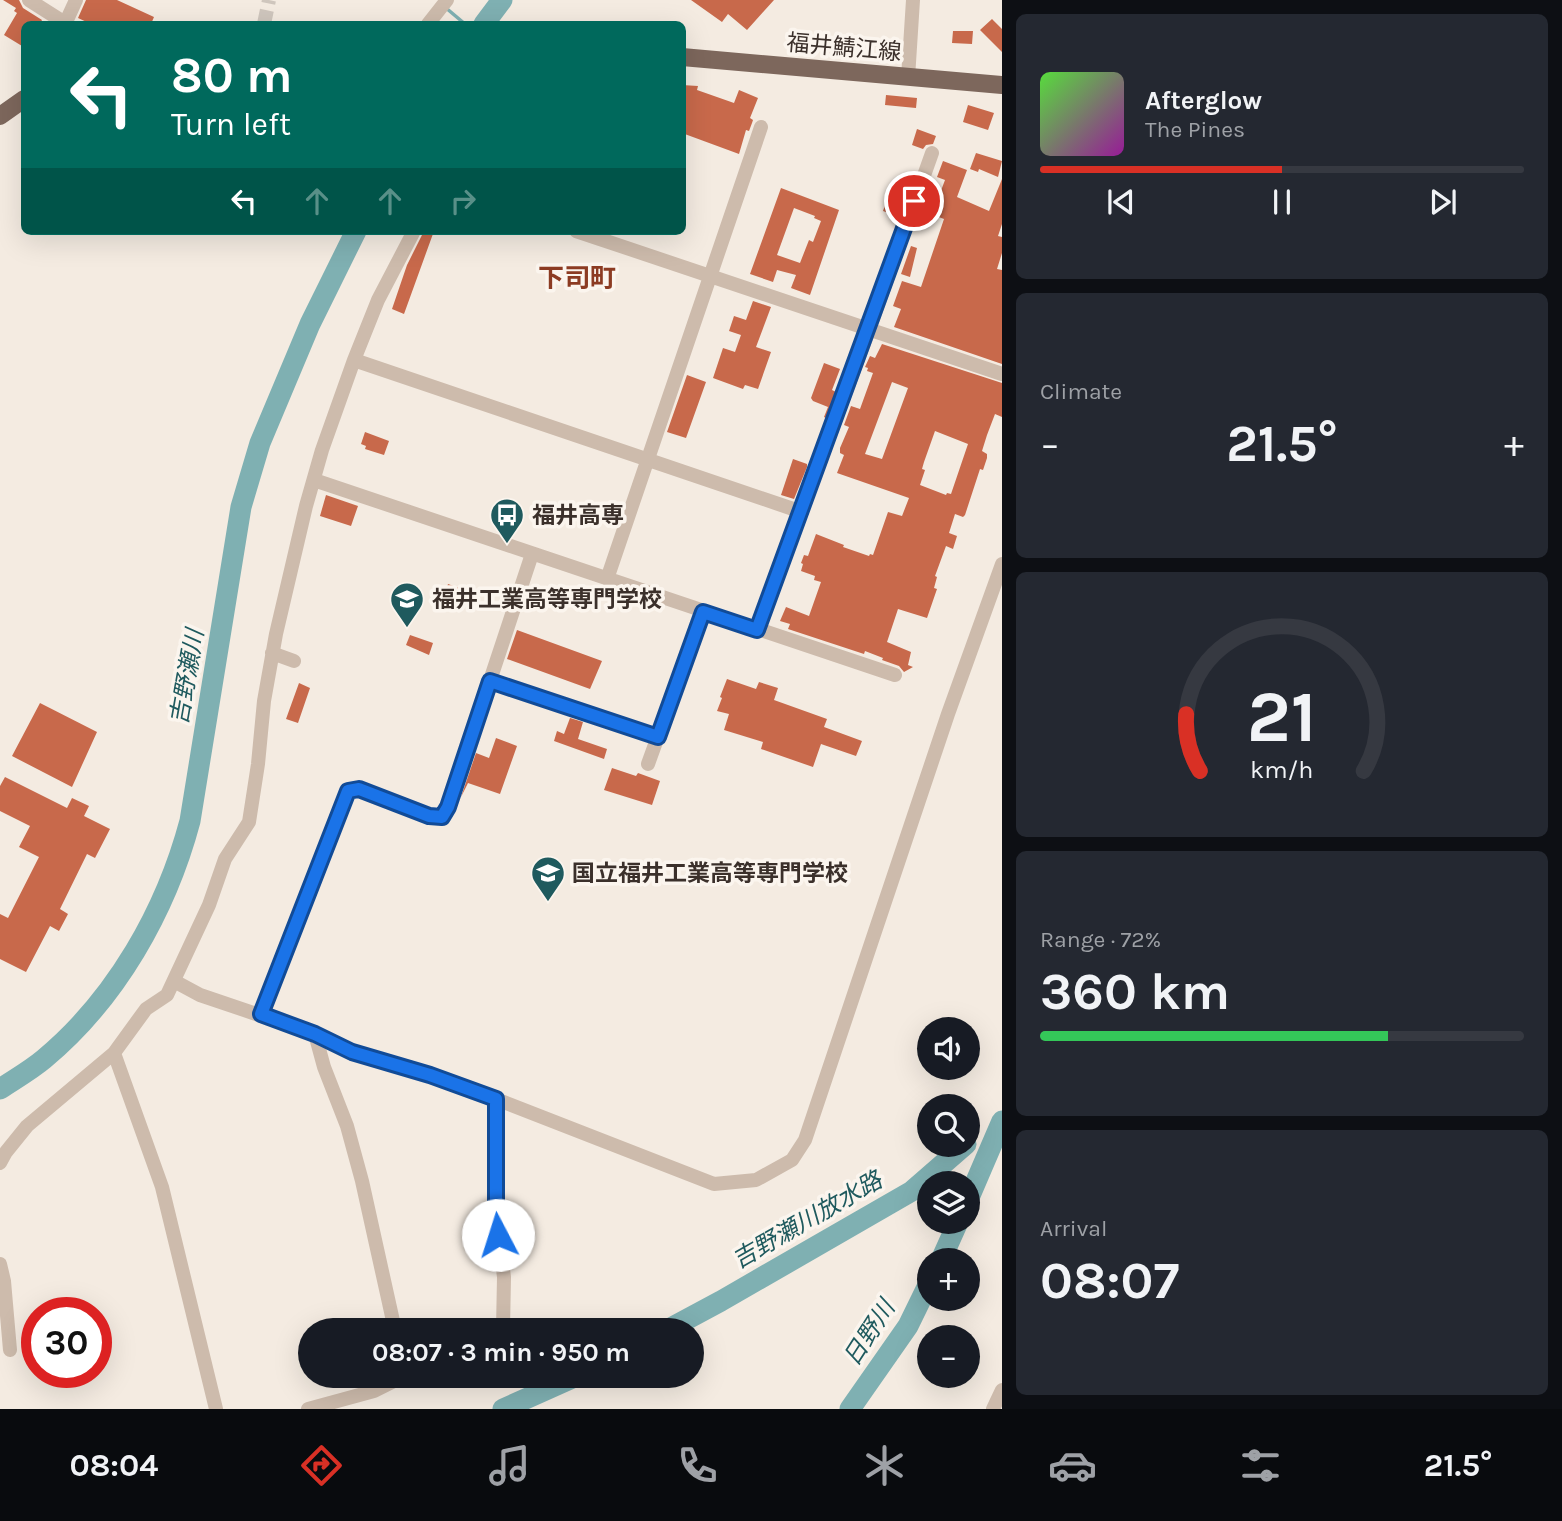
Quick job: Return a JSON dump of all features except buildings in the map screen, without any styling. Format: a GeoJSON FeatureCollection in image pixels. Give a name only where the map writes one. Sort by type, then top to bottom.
{"type":"FeatureCollection","features":[{"type":"Feature","properties":{"kind":"main road","name":"福井鯖江線"},"geometry":{"type":"LineString","coordinates":[[686,57],[1002,85]]}},
{"type":"Feature","properties":{"kind":"main road"},"geometry":{"type":"LineString","coordinates":[[0,116],[21,101]]}},
{"type":"Feature","properties":{"kind":"street"},"geometry":{"type":"LineString","coordinates":[[29,0],[60,21]]}},
{"type":"Feature","properties":{"kind":"street"},"geometry":{"type":"LineString","coordinates":[[66,21],[76,0]]}},
{"type":"Feature","properties":{"kind":"street"},"geometry":{"type":"LineString","coordinates":[[430,21],[447,0]]}},
{"type":"Feature","properties":{"kind":"street"},"geometry":{"type":"LineString","coordinates":[[908,78],[913,0]]}},
{"type":"Feature","properties":{"kind":"street"},"geometry":{"type":"LineString","coordinates":[[607,579],[761,127]]}},
{"type":"Feature","properties":{"kind":"street"},"geometry":{"type":"LineString","coordinates":[[757,630],[932,153]]}},
{"type":"Feature","properties":{"kind":"street"},"geometry":{"type":"LineString","coordinates":[[0,1163],[27,1126],[114,1053],[146,1009],[167,995],[209,905],[225,859],[249,822],[272,653],[322,450],[378,300],[412,235]]}},
{"type":"Feature","properties":{"kind":"street"},"geometry":{"type":"LineString","coordinates":[[588,235],[1002,374]]}},
{"type":"Feature","properties":{"kind":"street"},"geometry":{"type":"LineString","coordinates":[[354,360],[802,512]]}},
{"type":"Feature","properties":{"kind":"street"},"geometry":{"type":"LineString","coordinates":[[314,480],[895,675]]}},
{"type":"Feature","properties":{"kind":"street"},"geometry":{"type":"LineString","coordinates":[[261,1014],[348,791],[359,789],[429,816],[442,817],[448,807],[532,554]]}},
{"type":"Feature","properties":{"kind":"street"},"geometry":{"type":"LineString","coordinates":[[174,981],[201,995],[315,1034],[352,1052],[430,1075],[496,1099],[714,1184],[756,1180],[792,1160],[805,1140],[944,727],[1002,564]]}},
{"type":"Feature","properties":{"kind":"street"},"geometry":{"type":"LineString","coordinates":[[648,764],[703,612]]}},
{"type":"Feature","properties":{"kind":"street"},"geometry":{"type":"LineString","coordinates":[[272,653],[295,661]]}},
{"type":"Feature","properties":{"kind":"street"},"geometry":{"type":"LineString","coordinates":[[490,681],[658,737]]}},
{"type":"Feature","properties":{"kind":"street"},"geometry":{"type":"LineString","coordinates":[[315,1034],[324,1067],[347,1126],[362,1181],[392,1318]]}},
{"type":"Feature","properties":{"kind":"street"},"geometry":{"type":"LineString","coordinates":[[114,1053],[162,1187],[216,1409]]}},
{"type":"Feature","properties":{"kind":"street"},"geometry":{"type":"LineString","coordinates":[[496,1099],[496,1213],[504,1277],[503,1318]]}},
{"type":"Feature","properties":{"kind":"street"},"geometry":{"type":"LineString","coordinates":[[0,1264],[10,1350]]}},
{"type":"Feature","properties":{"kind":"street"},"geometry":{"type":"LineString","coordinates":[[308,1409],[380,1388]]}},
{"type":"Feature","properties":{"kind":"street"},"geometry":{"type":"LineString","coordinates":[[993,1409],[1002,1390]]}},
{"type":"Feature","properties":{"kind":"waterway","name":"吉野瀬川"},"geometry":{"type":"LineString","coordinates":[[486,21],[502,0]]}},
{"type":"Feature","properties":{"kind":"waterway"},"geometry":{"type":"LineString","coordinates":[[446,8],[461,21]]}},
{"type":"Feature","properties":{"kind":"waterway","name":"吉野瀬川"},"geometry":{"type":"LineString","coordinates":[[0,1089],[44,1059],[94,1009],[135,951],[167,888],[190,821],[241,507],[260,443],[310,324],[354,235]]}},
{"type":"Feature","properties":{"kind":"waterway","name":"日野川"},"geometry":{"type":"LineString","coordinates":[[980,1172],[1002,1121]]}},
{"type":"Feature","properties":{"kind":"waterway","name":"吉野瀬川放水路"},"geometry":{"type":"LineString","coordinates":[[689,1318],[912,1191],[951,1157]]}},
{"type":"Feature","properties":{"kind":"waterway","name":"日野川"},"geometry":{"type":"LineString","coordinates":[[946,1248],[953,1234]]}},
{"type":"Feature","properties":{"kind":"waterway","name":"日野川"},"geometry":{"type":"LineString","coordinates":[[850,1409],[908,1326],[917,1308]]}},
{"type":"Feature","properties":{"kind":"waterway","name":"吉野瀬川放水路"},"geometry":{"type":"LineString","coordinates":[[503,1409],[550,1388]]}},
{"type":"Feature","properties":{"kind":"tunnel"},"geometry":{"type":"LineString","coordinates":[[265,21],[269,0]]}},
{"type":"Feature","properties":{"kind":"place","name":"福井高専"},"geometry":{"type":"Point","coordinates":[507,545]}},
{"type":"Feature","properties":{"kind":"place","name":"福井工業高等専門学校"},"geometry":{"type":"Point","coordinates":[407,629]}},
{"type":"Feature","properties":{"kind":"place","name":"国立福井工業高等専門学校"},"geometry":{"type":"Point","coordinates":[548,903]}},
{"type":"Feature","properties":{"kind":"district","name":"下司町"},"geometry":{"type":"Point","coordinates":[577,278]}},
{"type":"Feature","properties":{"kind":"route"},"geometry":{"type":"LineString","coordinates":[[498,1235],[496,1099],[430,1075],[352,1052],[315,1034],[261,1014],[348,791],[359,789],[429,816],[442,817],[448,807],[490,681],[658,737],[703,612],[757,630],[914,201]]}}]}
